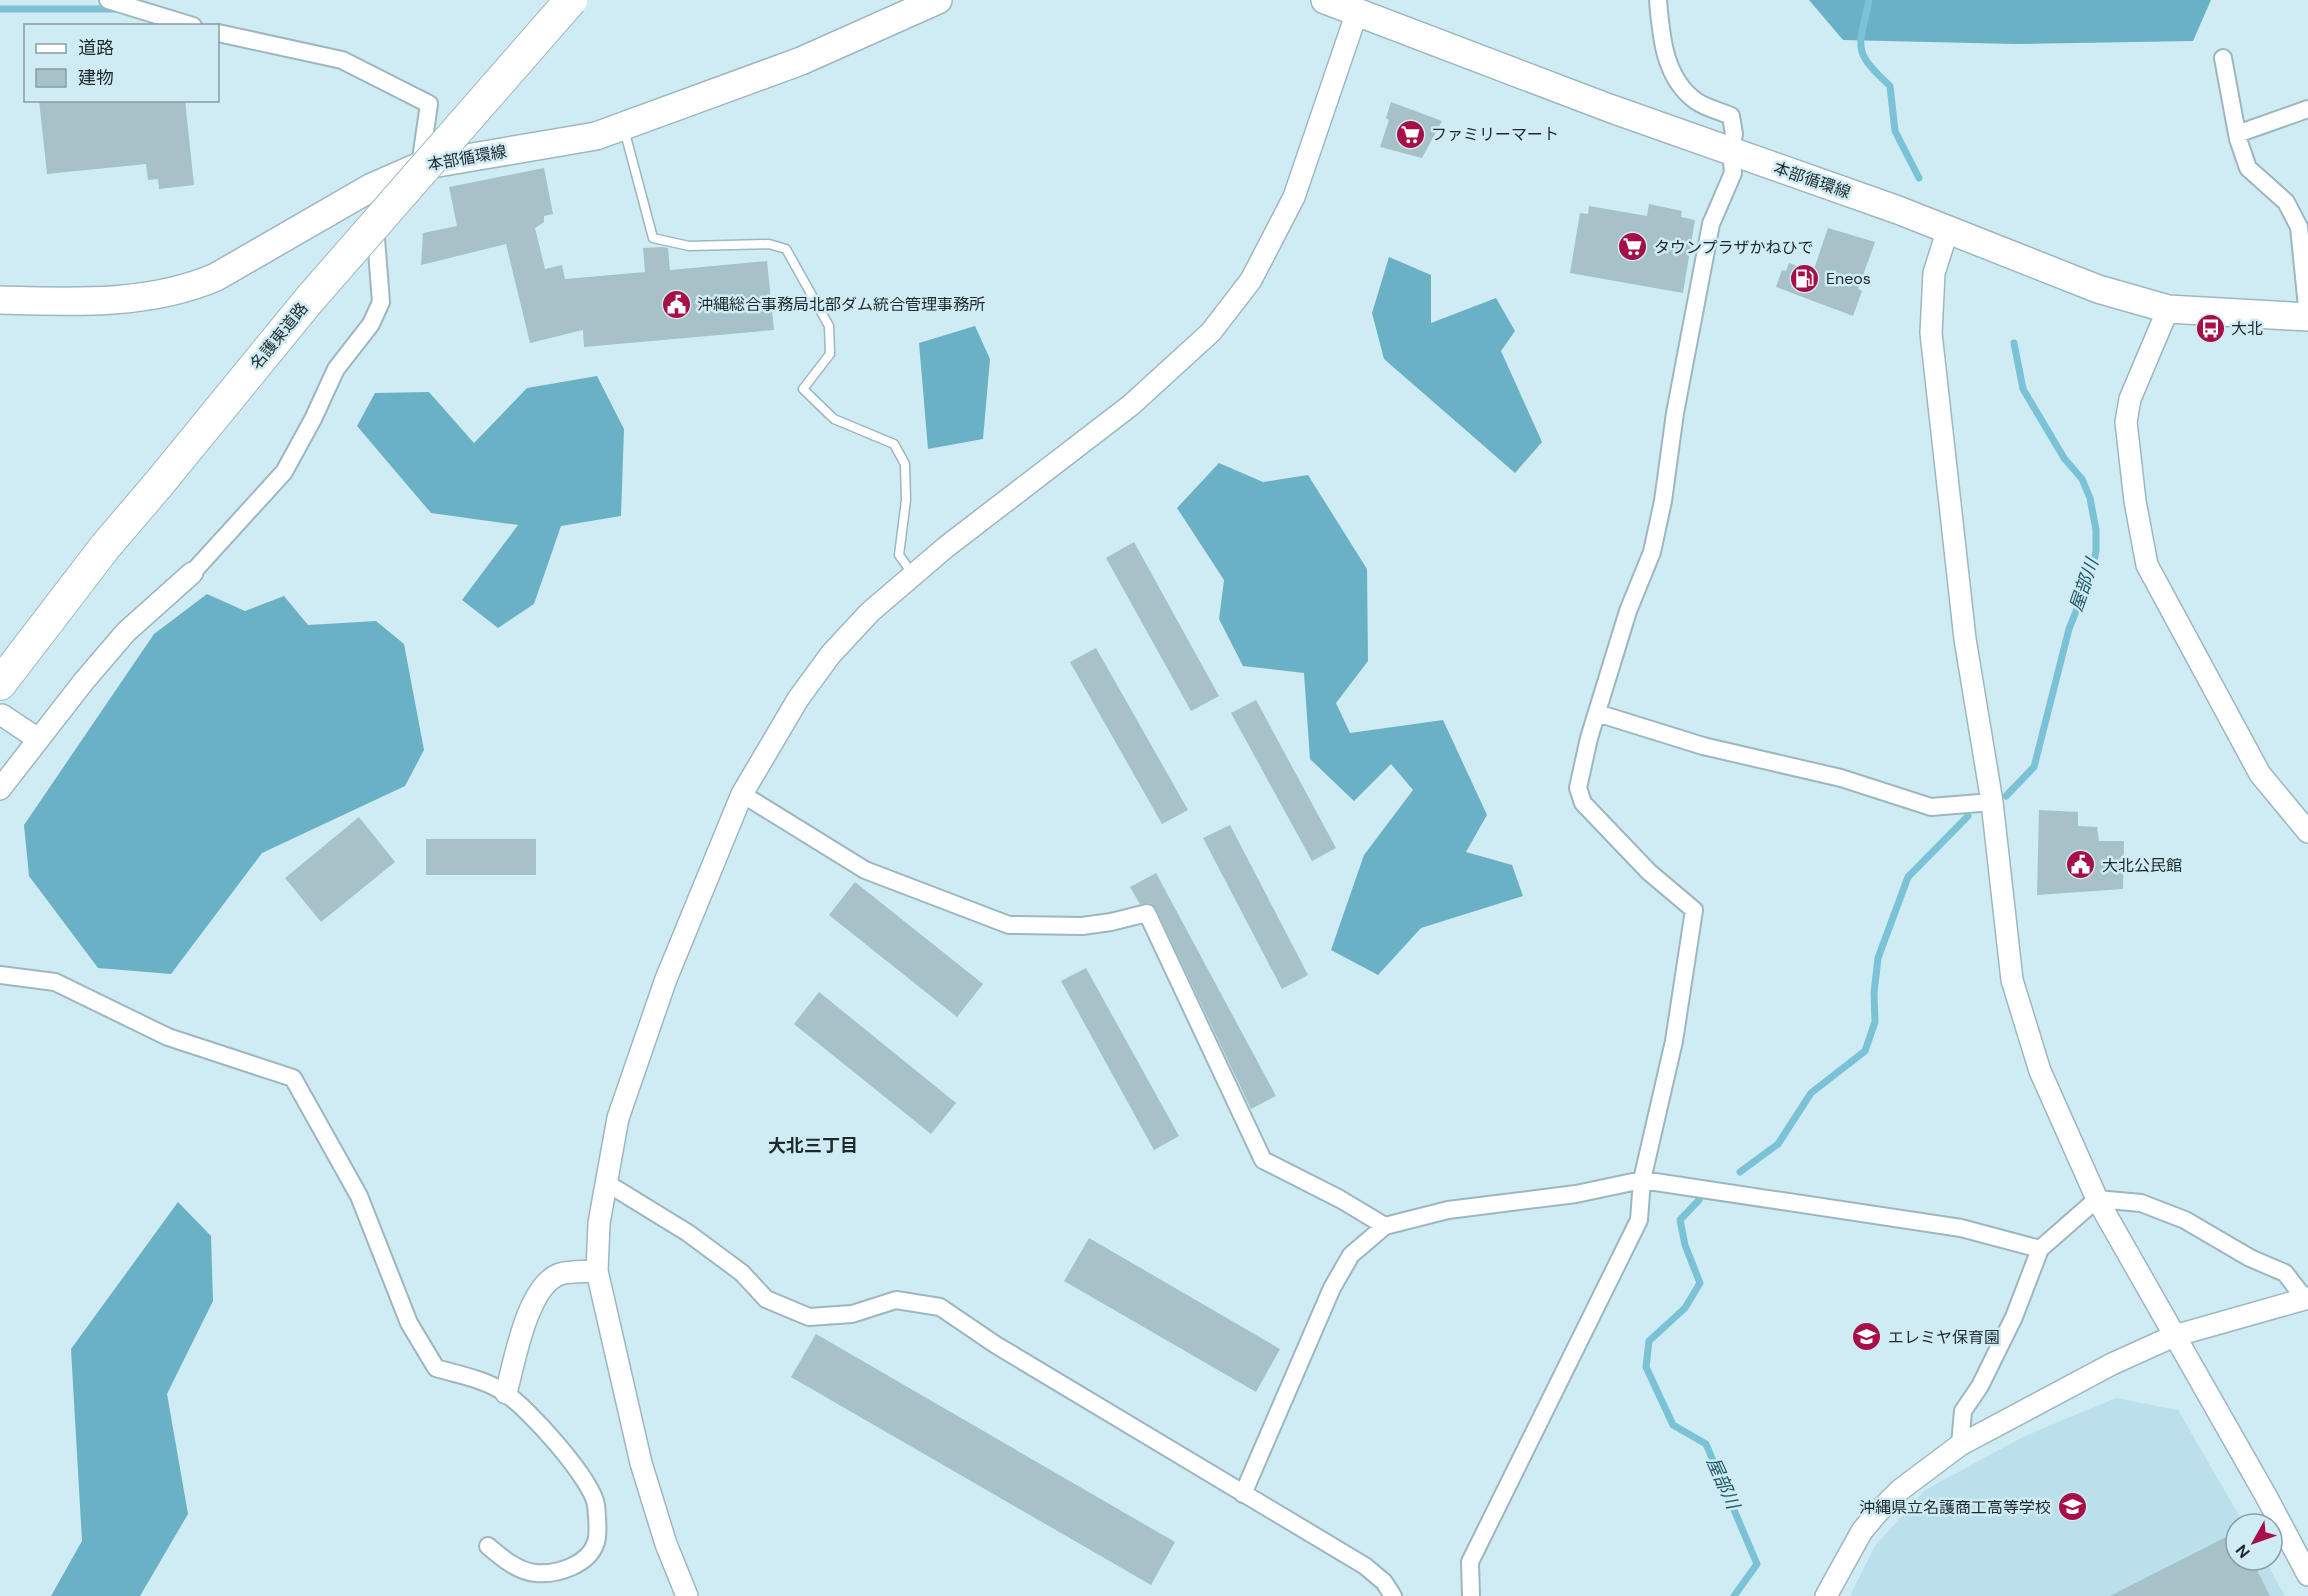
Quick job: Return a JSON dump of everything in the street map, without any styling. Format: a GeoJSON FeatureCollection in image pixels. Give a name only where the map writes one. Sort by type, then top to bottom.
{"type":"FeatureCollection","features":[{"type":"Feature","properties":{"kind":"highway","name":"名護東道路"},"geometry":{"type":"LineString","coordinates":[[0,684],[105,548],[316,291],[571,0]]}},
{"type":"Feature","properties":{"kind":"main road","name":"本部循環線"},"geometry":{"type":"LineString","coordinates":[[0,300],[59,302],[122,299],[190,288],[216,277],[372,188],[420,166],[596,136],[801,61],[938,0]]}},
{"type":"Feature","properties":{"kind":"main road","name":"本部循環線"},"geometry":{"type":"LineString","coordinates":[[1325,0],[1609,108],[1948,229],[2098,289],[2168,309],[2308,317]]}},
{"type":"Feature","properties":{"kind":"street"},"geometry":{"type":"LineString","coordinates":[[108,0],[186,24]]}},
{"type":"Feature","properties":{"kind":"street"},"geometry":{"type":"LineString","coordinates":[[1472,1596],[1470,1562],[1639,1221],[1642,1180],[1674,1041],[1694,910],[1649,872],[1583,803],[1578,788],[1597,713],[1628,611],[1652,552],[1711,224],[1733,173],[1731,151],[1734,134],[1731,116],[1698,102],[1679,86],[1662,46],[1658,0]]}},
{"type":"Feature","properties":{"kind":"street"},"geometry":{"type":"LineString","coordinates":[[687,1596],[666,1544],[641,1463],[597,1271],[598,1223],[618,1118],[662,990],[742,794],[798,699],[831,654],[870,612],[913,574],[1131,405],[1210,332],[1251,280],[1294,197],[1357,12]]}},
{"type":"Feature","properties":{"kind":"street"},"geometry":{"type":"LineString","coordinates":[[219,33],[342,60],[429,104],[420,166]]}},
{"type":"Feature","properties":{"kind":"street"},"geometry":{"type":"LineString","coordinates":[[2223,58],[2237,134],[2248,168],[2286,202],[2300,227],[2308,317]]}},
{"type":"Feature","properties":{"kind":"street"},"geometry":{"type":"LineString","coordinates":[[2237,134],[2308,109]]}},
{"type":"Feature","properties":{"kind":"street"},"geometry":{"type":"LineString","coordinates":[[0,789],[126,632],[192,573],[284,472],[313,419],[336,369],[371,324],[381,302],[372,188]]}},
{"type":"Feature","properties":{"kind":"street"},"geometry":{"type":"LineString","coordinates":[[1948,229],[1934,273],[1931,333],[1965,639],[1992,802],[2012,980],[2040,1071],[2097,1199],[2308,1575]]}},
{"type":"Feature","properties":{"kind":"street"},"geometry":{"type":"LineString","coordinates":[[2168,309],[2130,399],[2126,422],[2135,501],[2147,565],[2260,774],[2308,832]]}},
{"type":"Feature","properties":{"kind":"street"},"geometry":{"type":"LineString","coordinates":[[1597,713],[1703,746],[1841,778],[1931,807],[1992,802]]}},
{"type":"Feature","properties":{"kind":"street"},"geometry":{"type":"LineString","coordinates":[[2,715],[38,739]]}},
{"type":"Feature","properties":{"kind":"street"},"geometry":{"type":"LineString","coordinates":[[742,794],[865,870],[1009,925],[1082,926],[1147,913],[1263,1160],[1340,1199],[1385,1227]]}},
{"type":"Feature","properties":{"kind":"street"},"geometry":{"type":"LineString","coordinates":[[0,975],[55,982],[168,1037],[293,1078],[359,1196],[409,1323],[436,1368],[485,1382],[506,1394],[583,1475],[596,1503],[597,1542],[585,1560],[562,1571],[534,1573],[507,1562],[488,1546]]}},
{"type":"Feature","properties":{"kind":"street"},"geometry":{"type":"LineString","coordinates":[[1244,1494],[1332,1288],[1351,1255],[1385,1227],[1448,1210],[1564,1196],[1642,1180],[1961,1228],[2040,1249]]}},
{"type":"Feature","properties":{"kind":"street"},"geometry":{"type":"LineString","coordinates":[[605,1182],[688,1233],[742,1273],[765,1299],[809,1317],[852,1314],[896,1300],[940,1307],[996,1345],[1365,1566],[1384,1582],[1393,1596]]}},
{"type":"Feature","properties":{"kind":"street"},"geometry":{"type":"LineString","coordinates":[[1826,1596],[1862,1531],[1878,1512],[1900,1490],[1960,1445],[2112,1364],[2174,1336],[2306,1299],[2285,1273],[2250,1258],[2185,1220],[2141,1203],[2097,1199],[2040,1249],[2014,1317],[1980,1386],[1963,1411],[1960,1445]]}},
{"type":"Feature","properties":{"kind":"street"},"geometry":{"type":"LineString","coordinates":[[506,1394],[527,1316],[544,1287],[559,1274],[597,1271]]}},
{"type":"Feature","properties":{"kind":"lane"},"geometry":{"type":"LineString","coordinates":[[623,126],[653,238],[688,246],[769,244],[786,249],[828,326],[830,354],[803,389],[834,419],[894,444],[904,464],[906,500],[898,555],[913,574]]}},
{"type":"Feature","properties":{"kind":"shaded area"},"geometry":{"type":"Polygon","coordinates":[[[1809,0],[2211,0],[2193,41],[2015,44],[1843,40],[1809,0]]]}},
{"type":"Feature","properties":{"kind":"shaded area"},"geometry":{"type":"Polygon","coordinates":[[[1389,257],[1431,275],[1431,323],[1496,298],[1515,331],[1501,351],[1542,442],[1515,473],[1384,359],[1372,313],[1389,257]]]}},
{"type":"Feature","properties":{"kind":"shaded area"},"geometry":{"type":"Polygon","coordinates":[[[975,326],[990,359],[983,439],[928,449],[919,343],[975,326]]]}},
{"type":"Feature","properties":{"kind":"shaded area"},"geometry":{"type":"Polygon","coordinates":[[[597,376],[624,429],[621,516],[561,526],[534,604],[498,628],[462,600],[518,525],[431,513],[357,426],[375,393],[429,392],[474,443],[527,388],[597,376]]]}},
{"type":"Feature","properties":{"kind":"shaded area"},"geometry":{"type":"Polygon","coordinates":[[[1219,463],[1263,482],[1308,475],[1367,569],[1368,661],[1336,703],[1350,733],[1443,720],[1487,815],[1466,852],[1512,865],[1523,896],[1421,928],[1378,975],[1331,950],[1364,855],[1413,790],[1391,764],[1354,801],[1310,759],[1304,673],[1243,666],[1219,619],[1224,580],[1177,508],[1219,463]]]}},
{"type":"Feature","properties":{"kind":"shaded area"},"geometry":{"type":"Polygon","coordinates":[[[207,594],[245,611],[284,596],[308,625],[376,621],[404,644],[424,750],[405,786],[262,853],[171,974],[98,968],[29,876],[24,825],[154,634],[207,594]]]}},
{"type":"Feature","properties":{"kind":"shaded area"},"geometry":{"type":"Polygon","coordinates":[[[178,1202],[211,1236],[213,1301],[167,1394],[188,1514],[140,1596],[51,1596],[82,1541],[71,1349],[178,1202]]]}},
{"type":"Feature","properties":{"kind":"shaded area","name":"沖縄県立名護商工高等学校"},"geometry":{"type":"Polygon","coordinates":[[[2116,1398],[2178,1410],[2237,1512],[2224,1512],[2224,1572],[2272,1572],[2285,1596],[1850,1596],[1875,1546],[1925,1490],[2025,1436],[2116,1398]]]}},
{"type":"Feature","properties":{"kind":"building"},"geometry":{"type":"Polygon","coordinates":[[[39,102],[185,102],[194,185],[159,189],[158,179],[148,180],[146,164],[47,174],[39,102]]]}},
{"type":"Feature","properties":{"kind":"building","name":"ファミリーマート"},"geometry":{"type":"Polygon","coordinates":[[[1391,102],[1442,121],[1422,158],[1380,147],[1389,120],[1386,118],[1391,102]]]}},
{"type":"Feature","properties":{"kind":"building"},"geometry":{"type":"Polygon","coordinates":[[[544,168],[553,214],[544,216],[544,222],[535,228],[545,269],[562,265],[565,279],[645,272],[643,248],[663,247],[668,248],[670,270],[767,261],[774,330],[584,347],[583,330],[530,343],[506,244],[421,265],[423,233],[457,226],[449,187],[544,168]]]}},
{"type":"Feature","properties":{"kind":"building","name":"タウンプラザかねひで"},"geometry":{"type":"Polygon","coordinates":[[[1649,204],[1682,211],[1681,217],[1695,220],[1683,293],[1570,273],[1580,213],[1588,214],[1589,206],[1647,216],[1649,204]]]}},
{"type":"Feature","properties":{"kind":"building"},"geometry":{"type":"Polygon","coordinates":[[[1828,228],[1875,242],[1858,289],[1862,291],[1853,316],[1776,287],[1782,270],[1786,271],[1789,263],[1813,272],[1828,228]]]}},
{"type":"Feature","properties":{"kind":"building"},"geometry":{"type":"Polygon","coordinates":[[[1134,542],[1219,696],[1191,711],[1106,558],[1134,542]]]}},
{"type":"Feature","properties":{"kind":"building"},"geometry":{"type":"Polygon","coordinates":[[[1096,648],[1188,810],[1162,824],[1070,662],[1096,648]]]}},
{"type":"Feature","properties":{"kind":"building"},"geometry":{"type":"Polygon","coordinates":[[[1256,700],[1336,848],[1312,861],[1231,713],[1256,700]]]}},
{"type":"Feature","properties":{"kind":"building","name":"大北公民館"},"geometry":{"type":"Polygon","coordinates":[[[2039,810],[2078,812],[2078,826],[2097,827],[2099,841],[2124,841],[2123,889],[2037,895],[2039,810]]]}},
{"type":"Feature","properties":{"kind":"building"},"geometry":{"type":"Polygon","coordinates":[[[359,817],[395,862],[321,922],[285,878],[359,817]]]}},
{"type":"Feature","properties":{"kind":"building"},"geometry":{"type":"Polygon","coordinates":[[[1230,825],[1308,975],[1282,989],[1203,838],[1230,825]]]}},
{"type":"Feature","properties":{"kind":"building"},"geometry":{"type":"Polygon","coordinates":[[[426,839],[536,839],[536,875],[426,875],[426,839]]]}},
{"type":"Feature","properties":{"kind":"building"},"geometry":{"type":"Polygon","coordinates":[[[1156,873],[1276,1096],[1251,1109],[1156,909],[1150,903],[1140,904],[1130,887],[1156,873]]]}},
{"type":"Feature","properties":{"kind":"building"},"geometry":{"type":"Polygon","coordinates":[[[855,882],[983,984],[957,1017],[829,915],[855,882]]]}},
{"type":"Feature","properties":{"kind":"building"},"geometry":{"type":"Polygon","coordinates":[[[1086,968],[1179,1136],[1154,1150],[1061,981],[1086,968]]]}},
{"type":"Feature","properties":{"kind":"building"},"geometry":{"type":"Polygon","coordinates":[[[819,992],[956,1103],[931,1134],[794,1024],[819,992]]]}},
{"type":"Feature","properties":{"kind":"building"},"geometry":{"type":"Polygon","coordinates":[[[1089,1238],[1280,1349],[1256,1392],[1064,1281],[1089,1238]]]}},
{"type":"Feature","properties":{"kind":"building"},"geometry":{"type":"Polygon","coordinates":[[[816,1334],[1175,1542],[1151,1585],[791,1377],[816,1334]]]}},
{"type":"Feature","properties":{"kind":"building"},"geometry":{"type":"Polygon","coordinates":[[[2224,1538],[2224,1572],[2258,1572],[2270,1596],[2110,1596],[2224,1538]]]}},
{"type":"Feature","properties":{"kind":"waterway"},"geometry":{"type":"LineString","coordinates":[[1869,0],[1861,48],[1869,64],[1890,86],[1895,131],[1919,178]]}},
{"type":"Feature","properties":{"kind":"waterway"},"geometry":{"type":"LineString","coordinates":[[0,9],[122,9]]}},
{"type":"Feature","properties":{"kind":"waterway","name":"屋部川"},"geometry":{"type":"LineString","coordinates":[[2006,796],[2034,767],[2069,629],[2092,571],[2096,551],[2096,530],[2090,498],[2082,479],[2064,458],[2023,389],[2014,343]]}},
{"type":"Feature","properties":{"kind":"waterway","name":"屋部川"},"geometry":{"type":"LineString","coordinates":[[1740,1172],[1778,1144],[1811,1093],[1865,1051],[1875,1022],[1874,993],[1878,958],[1908,877],[1968,816]]}},
{"type":"Feature","properties":{"kind":"waterway","name":"屋部川"},"geometry":{"type":"LineString","coordinates":[[1699,1200],[1680,1220],[1685,1245],[1700,1283],[1685,1308],[1649,1341],[1646,1367],[1673,1425],[1706,1444],[1757,1564],[1734,1596]]}},
{"type":"Feature","properties":{"kind":"place","name":"ファミリーマート"},"geometry":{"type":"Point","coordinates":[1410,134]}},
{"type":"Feature","properties":{"kind":"place","name":"タウンプラザかねひで"},"geometry":{"type":"Point","coordinates":[1633,247]}},
{"type":"Feature","properties":{"kind":"place","name":"Eneos"},"geometry":{"type":"Point","coordinates":[1805,278]}},
{"type":"Feature","properties":{"kind":"place","name":"沖縄総合事務局北部ダム統合管理事務所"},"geometry":{"type":"Point","coordinates":[676,304]}},
{"type":"Feature","properties":{"kind":"place","name":"大北"},"geometry":{"type":"Point","coordinates":[2210,328]}},
{"type":"Feature","properties":{"kind":"place","name":"大北公民館"},"geometry":{"type":"Point","coordinates":[2081,865]}},
{"type":"Feature","properties":{"kind":"place","name":"エレミヤ保育園"},"geometry":{"type":"Point","coordinates":[1867,1337]}},
{"type":"Feature","properties":{"kind":"place","name":"沖縄県立名護商工高等学校"},"geometry":{"type":"Point","coordinates":[2072,1507]}},
{"type":"Feature","properties":{"kind":"district","name":"大北三丁目"},"geometry":{"type":"Point","coordinates":[813,1146]}}]}
